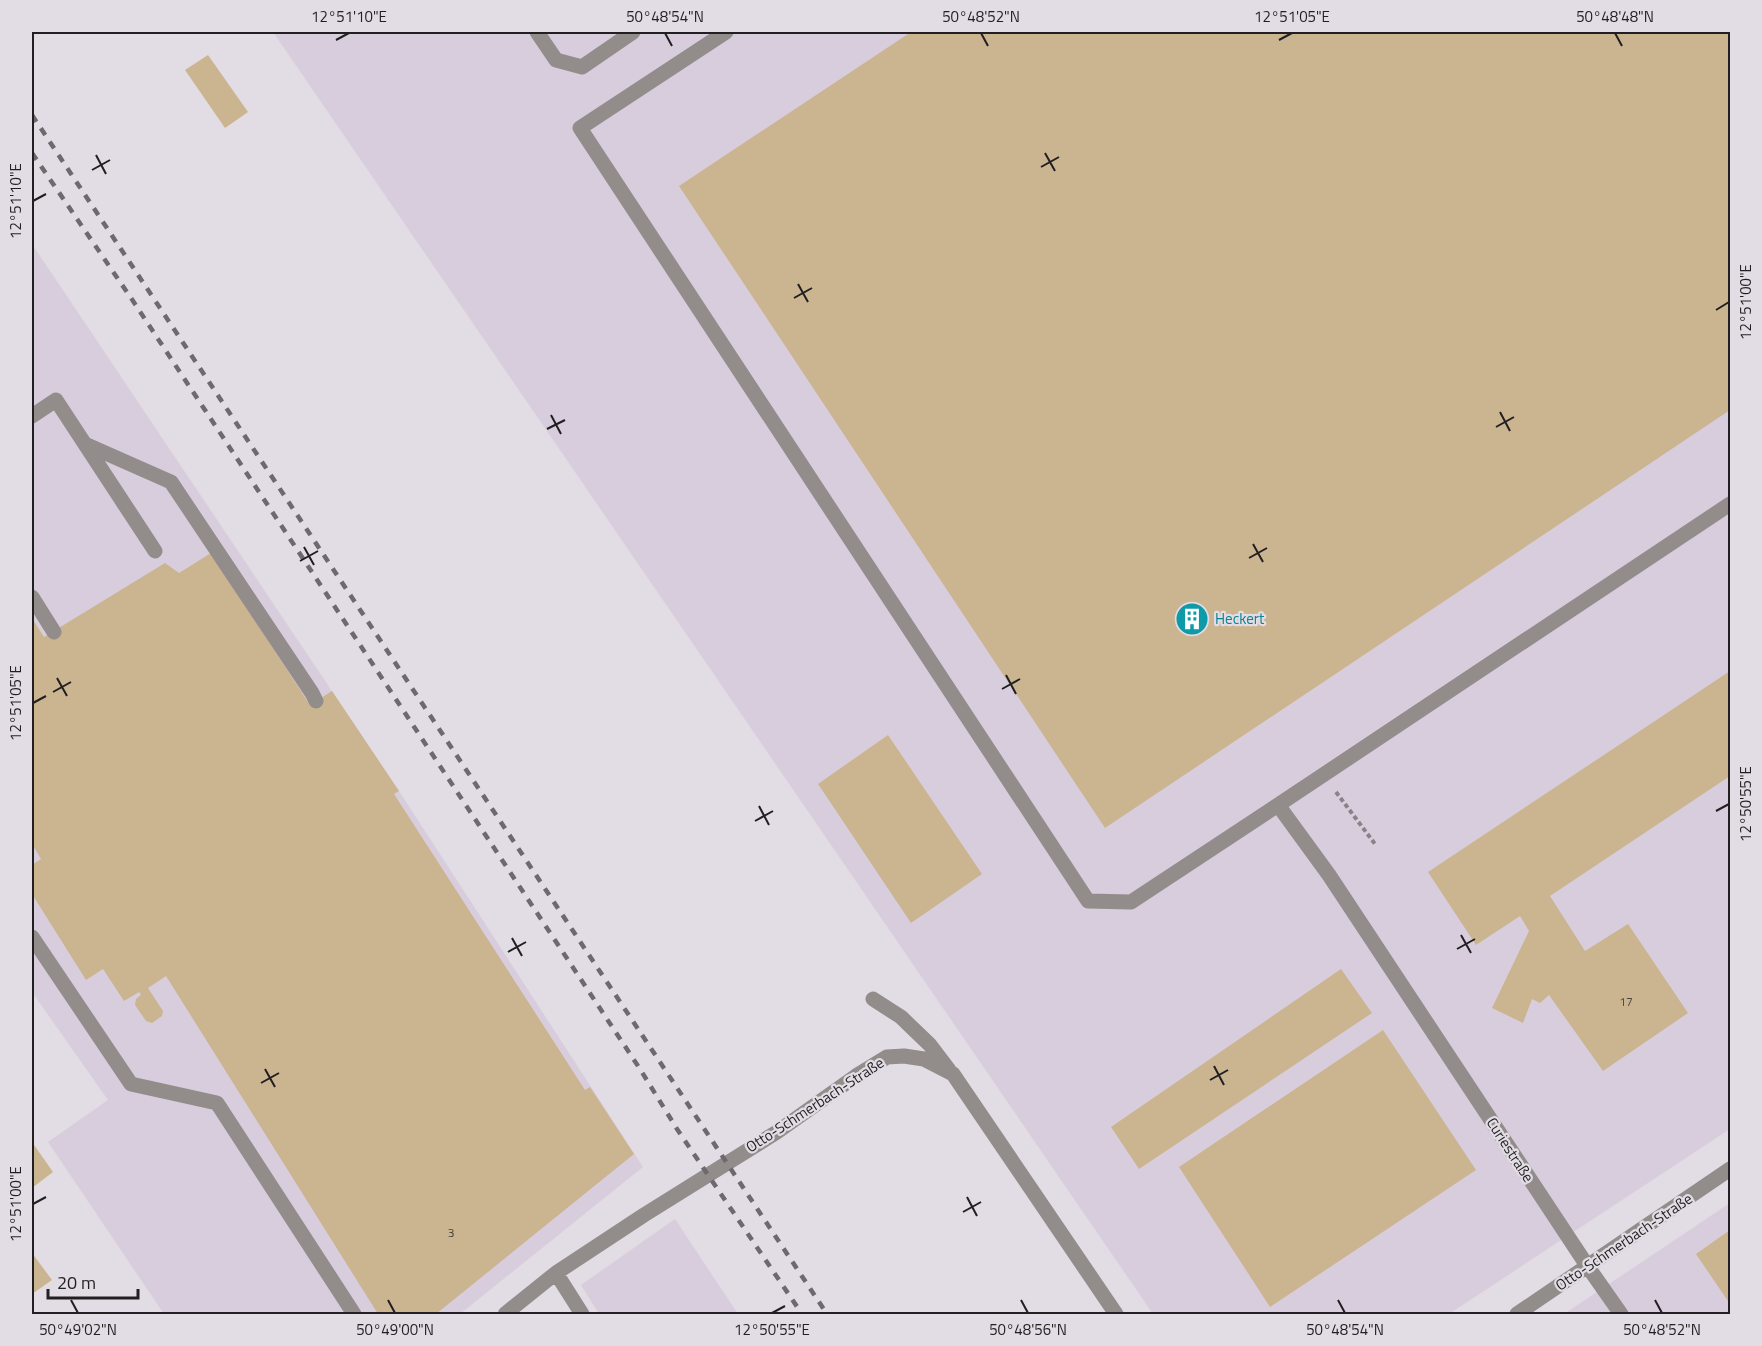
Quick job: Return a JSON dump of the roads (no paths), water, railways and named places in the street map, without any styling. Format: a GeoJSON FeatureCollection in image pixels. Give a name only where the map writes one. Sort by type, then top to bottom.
{"type":"FeatureCollection","features":[{"type":"Feature","properties":{"kind":"street"},"geometry":{"type":"LineString","coordinates":[[537,32],[556,60],[582,67],[633,32]]}},
{"type":"Feature","properties":{"kind":"street"},"geometry":{"type":"LineString","coordinates":[[726,32],[580,128],[1088,901],[1131,902],[1731,504]]}},
{"type":"Feature","properties":{"kind":"street"},"geometry":{"type":"LineString","coordinates":[[32,416],[56,400],[155,551]]}},
{"type":"Feature","properties":{"kind":"street"},"geometry":{"type":"LineString","coordinates":[[85,444],[171,482],[316,701]]}},
{"type":"Feature","properties":{"kind":"street"},"geometry":{"type":"LineString","coordinates":[[32,597],[54,632]]}},
{"type":"Feature","properties":{"kind":"street","name":"Curiestraße"},"geometry":{"type":"LineString","coordinates":[[1278,805],[1329,875],[1621,1314]]}},
{"type":"Feature","properties":{"kind":"street"},"geometry":{"type":"LineString","coordinates":[[32,937],[131,1084],[217,1103],[354,1314]]}},
{"type":"Feature","properties":{"kind":"street"},"geometry":{"type":"LineString","coordinates":[[873,999],[901,1017],[930,1045],[953,1074]]}},
{"type":"Feature","properties":{"kind":"street","name":"Otto-Schmerbach-Straße"},"geometry":{"type":"LineString","coordinates":[[505,1314],[556,1274],[644,1215],[777,1132],[856,1076],[887,1057],[904,1056],[924,1059],[953,1074],[1116,1314]]}},
{"type":"Feature","properties":{"kind":"street","name":"Otto-Schmerbach-Straße"},"geometry":{"type":"LineString","coordinates":[[1517,1314],[1731,1169]]}},
{"type":"Feature","properties":{"kind":"street"},"geometry":{"type":"LineString","coordinates":[[556,1274],[582,1314]]}},
{"type":"Feature","properties":{"kind":"railway"},"geometry":{"type":"LineString","coordinates":[[32,115],[827,1314]]}},
{"type":"Feature","properties":{"kind":"railway"},"geometry":{"type":"LineString","coordinates":[[32,153],[131,298],[640,1069],[677,1129],[802,1314]]}},
{"type":"Feature","properties":{"kind":"place","name":"Heckert"},"geometry":{"type":"Point","coordinates":[1192,619]}}]}
